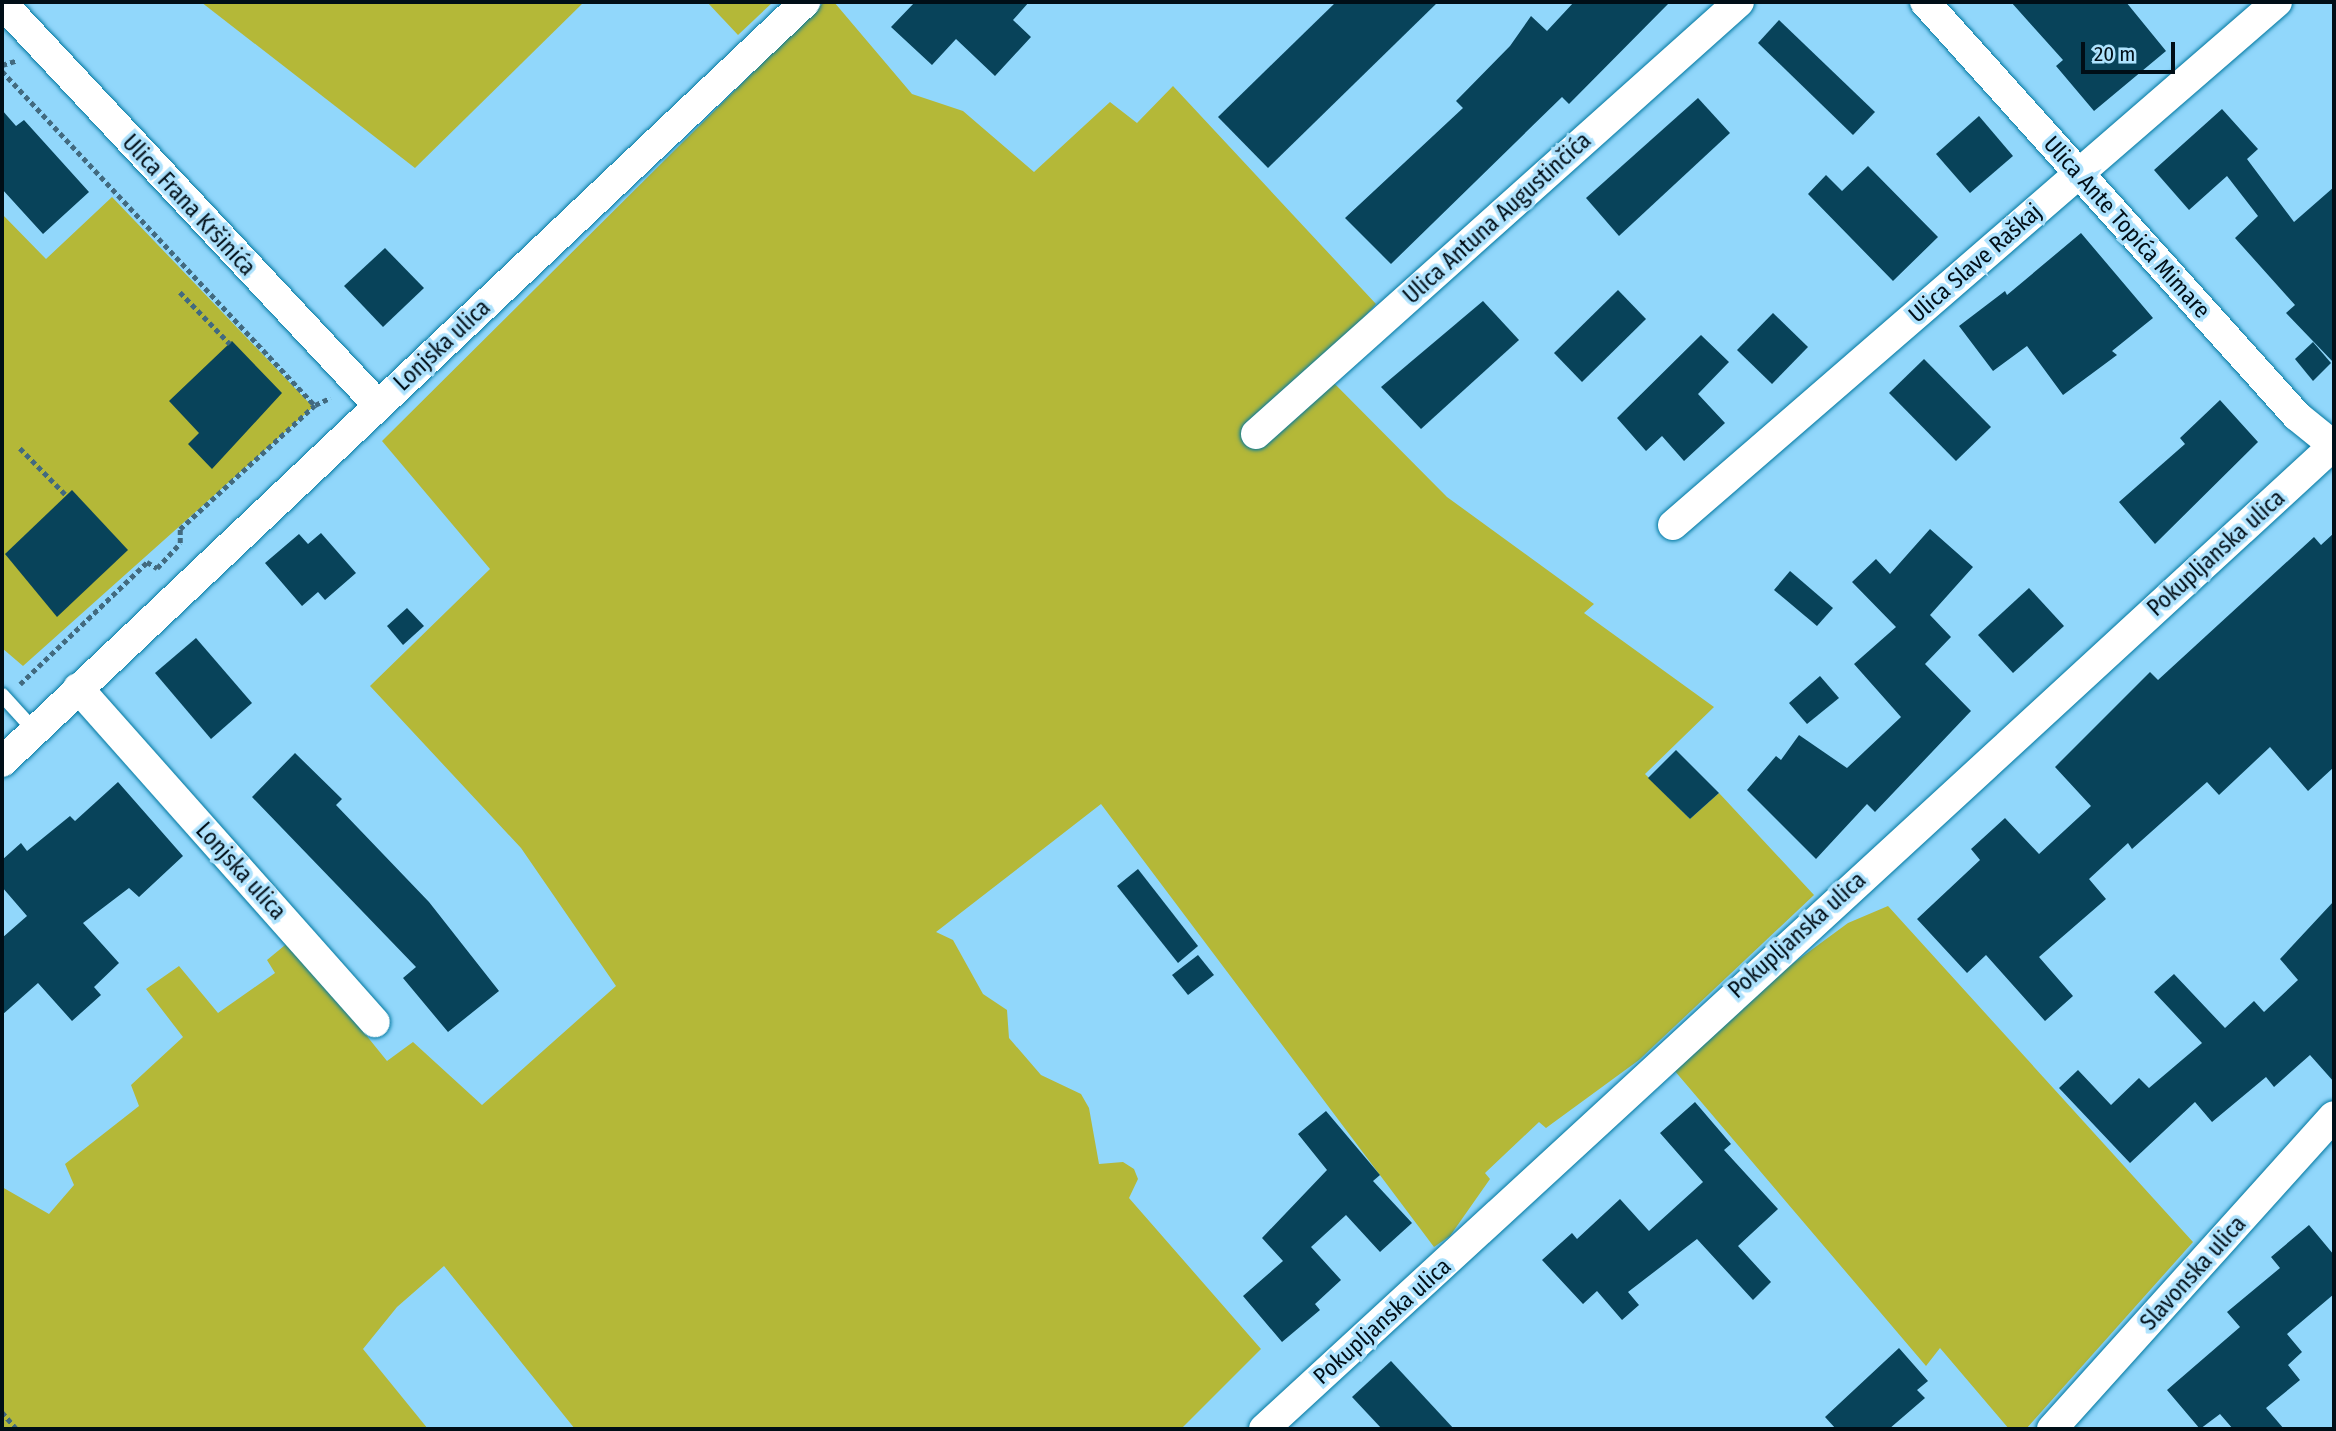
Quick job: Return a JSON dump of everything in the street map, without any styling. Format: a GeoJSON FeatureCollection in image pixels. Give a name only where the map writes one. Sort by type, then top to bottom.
{"type":"FeatureCollection","features":[{"type":"Feature","properties":{"kind":"street","name":"Lonjska ulica"},"geometry":{"type":"LineString","coordinates":[[2,762],[805,2]]}},
{"type":"Feature","properties":{"kind":"street","name":"Ulica Antuna Augustinčića"},"geometry":{"type":"LineString","coordinates":[[1256,433],[1739,2]]}},
{"type":"Feature","properties":{"kind":"street","name":"Ulica Ante Topića Mimare"},"geometry":{"type":"LineString","coordinates":[[1925,2],[2297,416],[2334,445]]}},
{"type":"Feature","properties":{"kind":"street","name":"Ulica Slave Raškaj"},"geometry":{"type":"LineString","coordinates":[[1673,524],[2277,2]]}},
{"type":"Feature","properties":{"kind":"street","name":"Ulica Frana Kršinića"},"geometry":{"type":"LineString","coordinates":[[2,4],[378,405]]}},
{"type":"Feature","properties":{"kind":"street","name":"Pokupljanska ulica"},"geometry":{"type":"LineString","coordinates":[[1264,1429],[2334,445]]}},
{"type":"Feature","properties":{"kind":"street","name":"Lonjska ulica"},"geometry":{"type":"LineString","coordinates":[[78,688],[375,1022]]}},
{"type":"Feature","properties":{"kind":"street","name":"Slavonska ulica"},"geometry":{"type":"LineString","coordinates":[[2052,1429],[2334,1116]]}},
{"type":"Feature","properties":{"kind":"lane"},"geometry":{"type":"LineString","coordinates":[[3,696],[34,730]]}},
{"type":"Feature","properties":{"kind":"path"},"geometry":{"type":"LineString","coordinates":[[2,71],[315,405]]}},
{"type":"Feature","properties":{"kind":"path"},"geometry":{"type":"LineString","coordinates":[[180,292],[230,344]]}},
{"type":"Feature","properties":{"kind":"path"},"geometry":{"type":"LineString","coordinates":[[3,696],[147,562],[157,568],[180,543],[180,529],[315,405],[355,382]]}},
{"type":"Feature","properties":{"kind":"path"},"geometry":{"type":"LineString","coordinates":[[20,448],[67,495]]}},
{"type":"Feature","properties":{"kind":"path"},"geometry":{"type":"LineString","coordinates":[[2,1412],[17,1429]]}},
{"type":"Feature","properties":{"kind":"shaded area"},"geometry":{"type":"Polygon","coordinates":[[[201,2],[584,2],[415,168],[201,2]]]}},
{"type":"Feature","properties":{"kind":"shaded area"},"geometry":{"type":"Polygon","coordinates":[[[707,2],[773,2],[738,35],[707,2]]]}},
{"type":"Feature","properties":{"kind":"shaded area"},"geometry":{"type":"Polygon","coordinates":[[[824,2],[834,2],[912,94],[963,111],[1034,172],[1110,102],[1137,123],[1173,86],[1376,304],[1318,367],[1447,497],[1594,604],[1584,613],[1714,707],[1645,774],[1690,819],[1719,793],[1814,895],[1639,1060],[1546,1128],[1539,1122],[1485,1173],[1490,1179],[1450,1236],[1434,1247],[1101,804],[936,932],[953,940],[983,994],[1007,1010],[1009,1038],[1041,1075],[1081,1094],[1089,1108],[1099,1164],[1123,1162],[1134,1169],[1138,1179],[1129,1198],[1261,1349],[1181,1429],[575,1429],[444,1266],[397,1307],[363,1349],[428,1429],[2,1429],[2,1187],[49,1214],[74,1185],[65,1164],[139,1106],[131,1085],[183,1037],[146,989],[179,966],[218,1013],[275,973],[267,960],[290,941],[387,1061],[413,1042],[482,1105],[616,986],[521,848],[370,686],[490,569],[382,441],[824,2]]]}},
{"type":"Feature","properties":{"kind":"shaded area"},"geometry":{"type":"Polygon","coordinates":[[[112,197],[313,407],[23,666],[2,648],[2,214],[46,259],[112,197]]]}},
{"type":"Feature","properties":{"kind":"shaded area"},"geometry":{"type":"Polygon","coordinates":[[[1888,906],[2193,1242],[2026,1429],[2009,1429],[1940,1348],[1926,1366],[1674,1070],[1776,976],[1848,923],[1888,906]]]}},
{"type":"Feature","properties":{"kind":"building"},"geometry":{"type":"Polygon","coordinates":[[[915,2],[1029,2],[1013,20],[1031,37],[995,76],[956,39],[932,65],[891,27],[915,2]]]}},
{"type":"Feature","properties":{"kind":"building"},"geometry":{"type":"Polygon","coordinates":[[[1336,2],[1438,2],[1268,168],[1218,117],[1336,2]]]}},
{"type":"Feature","properties":{"kind":"building"},"geometry":{"type":"Polygon","coordinates":[[[1574,2],[1670,2],[1569,104],[1562,97],[1391,264],[1345,218],[1463,108],[1456,101],[1510,46],[1531,16],[1547,31],[1574,2]]]}},
{"type":"Feature","properties":{"kind":"building"},"geometry":{"type":"Polygon","coordinates":[[[2011,2],[2126,2],[2166,51],[2094,111],[2056,66],[2063,60],[2011,2]]]}},
{"type":"Feature","properties":{"kind":"building"},"geometry":{"type":"Polygon","coordinates":[[[1779,20],[1875,112],[1853,135],[1758,43],[1779,20]]]}},
{"type":"Feature","properties":{"kind":"building"},"geometry":{"type":"Polygon","coordinates":[[[1698,98],[1730,133],[1619,236],[1586,198],[1698,98]]]}},
{"type":"Feature","properties":{"kind":"building"},"geometry":{"type":"Polygon","coordinates":[[[2222,109],[2258,149],[2247,159],[2294,222],[2334,187],[2334,363],[2286,313],[2295,305],[2235,238],[2258,216],[2227,176],[2189,210],[2154,170],[2222,109]]]}},
{"type":"Feature","properties":{"kind":"building"},"geometry":{"type":"Polygon","coordinates":[[[2,110],[16,126],[24,120],[89,192],[43,234],[2,189],[2,110]]]}},
{"type":"Feature","properties":{"kind":"building"},"geometry":{"type":"Polygon","coordinates":[[[1979,116],[2013,156],[1970,193],[1936,154],[1979,116]]]}},
{"type":"Feature","properties":{"kind":"building"},"geometry":{"type":"Polygon","coordinates":[[[1868,166],[1938,237],[1893,281],[1808,194],[1826,175],[1842,191],[1868,166]]]}},
{"type":"Feature","properties":{"kind":"building"},"geometry":{"type":"Polygon","coordinates":[[[2081,233],[2153,318],[2112,351],[2117,355],[2063,395],[2027,346],[1993,371],[1959,326],[2005,291],[2007,295],[2081,233]]]}},
{"type":"Feature","properties":{"kind":"building"},"geometry":{"type":"Polygon","coordinates":[[[385,248],[424,288],[383,327],[344,286],[385,248]]]}},
{"type":"Feature","properties":{"kind":"building"},"geometry":{"type":"Polygon","coordinates":[[[1618,290],[1646,319],[1582,382],[1554,353],[1618,290]]]}},
{"type":"Feature","properties":{"kind":"building"},"geometry":{"type":"Polygon","coordinates":[[[1483,301],[1519,340],[1421,429],[1381,387],[1483,301]]]}},
{"type":"Feature","properties":{"kind":"building"},"geometry":{"type":"Polygon","coordinates":[[[1773,313],[1808,347],[1772,384],[1737,350],[1773,313]]]}},
{"type":"Feature","properties":{"kind":"building"},"geometry":{"type":"Polygon","coordinates":[[[1701,335],[1729,362],[1698,394],[1725,423],[1684,461],[1662,436],[1646,451],[1617,418],[1701,335]]]}},
{"type":"Feature","properties":{"kind":"building"},"geometry":{"type":"Polygon","coordinates":[[[232,341],[282,393],[212,469],[188,444],[199,433],[169,401],[232,341]]]}},
{"type":"Feature","properties":{"kind":"building"},"geometry":{"type":"Polygon","coordinates":[[[2313,342],[2331,363],[2313,381],[2295,359],[2313,342]]]}},
{"type":"Feature","properties":{"kind":"building"},"geometry":{"type":"Polygon","coordinates":[[[1924,359],[1991,427],[1956,461],[1889,393],[1924,359]]]}},
{"type":"Feature","properties":{"kind":"building"},"geometry":{"type":"Polygon","coordinates":[[[2220,400],[2258,442],[2155,544],[2119,502],[2185,444],[2180,438],[2220,400]]]}},
{"type":"Feature","properties":{"kind":"building"},"geometry":{"type":"Polygon","coordinates":[[[72,490],[128,550],[57,617],[5,554],[72,490]]]}},
{"type":"Feature","properties":{"kind":"building"},"geometry":{"type":"Polygon","coordinates":[[[1930,529],[1973,567],[1930,615],[1951,637],[1925,664],[1971,711],[1875,812],[1867,804],[1816,859],[1747,790],[1776,756],[1781,760],[1799,735],[1847,768],[1901,717],[1854,664],[1896,627],[1852,582],[1876,559],[1890,574],[1930,529]]]}},
{"type":"Feature","properties":{"kind":"building"},"geometry":{"type":"Polygon","coordinates":[[[321,533],[356,573],[325,600],[318,592],[302,606],[265,563],[299,534],[308,544],[321,533]]]}},
{"type":"Feature","properties":{"kind":"building"},"geometry":{"type":"Polygon","coordinates":[[[2334,533],[2334,767],[2308,791],[2270,747],[2219,795],[2207,782],[2132,849],[2128,843],[2089,879],[2106,899],[2039,957],[2073,996],[2045,1021],[1986,955],[1967,973],[1917,919],[1980,860],[1971,849],[2005,818],[2039,854],[2091,806],[2055,767],[2150,672],[2158,680],[2314,537],[2321,545],[2334,533]]]}},
{"type":"Feature","properties":{"kind":"building"},"geometry":{"type":"Polygon","coordinates":[[[1790,571],[1833,608],[1817,626],[1774,590],[1790,571]]]}},
{"type":"Feature","properties":{"kind":"building"},"geometry":{"type":"Polygon","coordinates":[[[2029,588],[2064,626],[2013,673],[1978,635],[2029,588]]]}},
{"type":"Feature","properties":{"kind":"building"},"geometry":{"type":"Polygon","coordinates":[[[407,608],[424,626],[403,645],[387,626],[407,608]]]}},
{"type":"Feature","properties":{"kind":"building"},"geometry":{"type":"Polygon","coordinates":[[[196,638],[252,703],[211,739],[155,673],[196,638]]]}},
{"type":"Feature","properties":{"kind":"building"},"geometry":{"type":"Polygon","coordinates":[[[1820,676],[1839,698],[1807,724],[1789,703],[1820,676]]]}},
{"type":"Feature","properties":{"kind":"building"},"geometry":{"type":"Polygon","coordinates":[[[1676,750],[1719,793],[1690,819],[1648,778],[1676,750]]]}},
{"type":"Feature","properties":{"kind":"building"},"geometry":{"type":"Polygon","coordinates":[[[295,753],[342,799],[336,805],[429,902],[499,991],[448,1032],[403,978],[416,967],[252,797],[295,753]]]}},
{"type":"Feature","properties":{"kind":"building"},"geometry":{"type":"Polygon","coordinates":[[[118,782],[183,856],[139,897],[129,888],[83,923],[119,963],[94,987],[101,995],[72,1021],[38,983],[2,1015],[2,938],[27,916],[2,887],[2,860],[21,843],[27,851],[70,816],[75,821],[118,782]]]}},
{"type":"Feature","properties":{"kind":"building"},"geometry":{"type":"Polygon","coordinates":[[[1138,869],[1198,946],[1178,963],[1117,886],[1138,869]]]}},
{"type":"Feature","properties":{"kind":"building"},"geometry":{"type":"Polygon","coordinates":[[[2334,901],[2334,1082],[2310,1055],[2274,1087],[2266,1077],[2212,1122],[2195,1102],[2130,1163],[2059,1088],[2078,1070],[2111,1105],[2139,1078],[2149,1088],[2202,1043],[2154,992],[2174,974],[2225,1028],[2254,1001],[2264,1012],[2298,980],[2280,959],[2334,901]]]}},
{"type":"Feature","properties":{"kind":"building"},"geometry":{"type":"Polygon","coordinates":[[[1198,955],[1214,975],[1188,995],[1172,975],[1198,955]]]}},
{"type":"Feature","properties":{"kind":"building"},"geometry":{"type":"Polygon","coordinates":[[[1695,1102],[1731,1144],[1724,1150],[1778,1209],[1738,1246],[1771,1282],[1753,1300],[1697,1239],[1628,1292],[1639,1305],[1622,1320],[1597,1291],[1583,1304],[1542,1260],[1572,1233],[1577,1239],[1620,1199],[1649,1231],[1703,1182],[1660,1133],[1695,1102]]]}},
{"type":"Feature","properties":{"kind":"building"},"geometry":{"type":"Polygon","coordinates":[[[1326,1111],[1380,1175],[1373,1181],[1412,1223],[1380,1252],[1346,1215],[1311,1247],[1341,1280],[1315,1304],[1320,1310],[1282,1342],[1243,1296],[1283,1261],[1262,1238],[1327,1170],[1298,1134],[1326,1111]]]}},
{"type":"Feature","properties":{"kind":"building"},"geometry":{"type":"Polygon","coordinates":[[[2309,1225],[2334,1255],[2334,1294],[2287,1334],[2302,1352],[2288,1365],[2300,1380],[2266,1408],[2284,1429],[2233,1429],[2220,1414],[2200,1429],[2167,1390],[2240,1327],[2227,1312],[2280,1268],[2271,1257],[2309,1225]]]}},
{"type":"Feature","properties":{"kind":"building"},"geometry":{"type":"Polygon","coordinates":[[[1899,1348],[1928,1381],[1917,1390],[1925,1398],[1889,1429],[1836,1429],[1825,1417],[1899,1348]]]}},
{"type":"Feature","properties":{"kind":"building"},"geometry":{"type":"Polygon","coordinates":[[[1391,1361],[1454,1429],[1382,1429],[1352,1397],[1391,1361]]]}}]}
